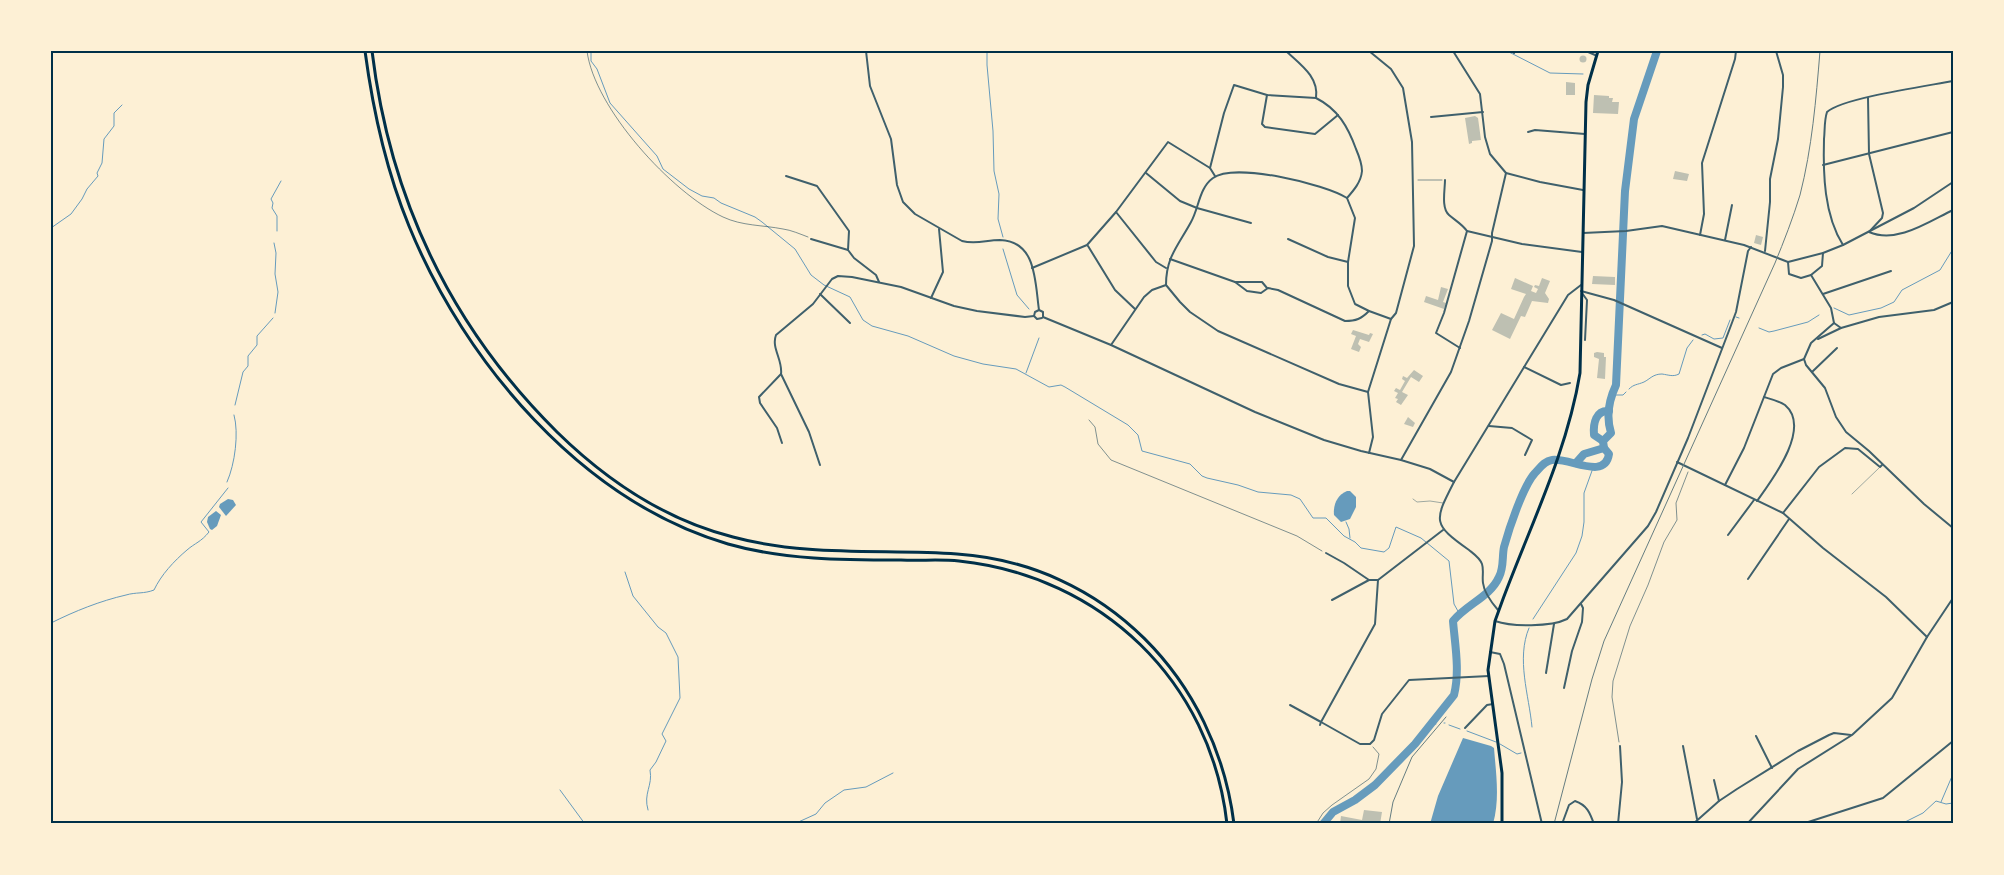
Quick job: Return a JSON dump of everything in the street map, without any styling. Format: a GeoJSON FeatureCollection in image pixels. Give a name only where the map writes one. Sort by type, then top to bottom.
{"type":"FeatureCollection","features":[{"type":"Feature","properties":{"kind":"main road"},"geometry":{"type":"LineString","coordinates":[[365,51],[370,90],[388,167],[408,224],[440,291],[468,338],[497,377],[534,419],[569,453],[598,477],[633,501],[672,522],[729,544],[806,558],[956,561],[984,565],[1038,579],[1073,594],[1123,628],[1156,661],[1176,686],[1188,705],[1214,764],[1225,807],[1227,824]]}},
{"type":"Feature","properties":{"kind":"main road"},"geometry":{"type":"LineString","coordinates":[[372,51],[377,89],[394,165],[415,222],[445,288],[474,334],[502,372],[540,415],[574,448],[602,472],[636,495],[675,516],[730,537],[769,546],[806,550],[958,554],[1012,563],[1041,572],[1069,584],[1122,618],[1146,639],[1182,682],[1209,732],[1221,763],[1232,806],[1234,824]]}},
{"type":"Feature","properties":{"kind":"main road"},"geometry":{"type":"LineString","coordinates":[[1502,824],[1502,780],[1499,746],[1488,676],[1490,652],[1498,611],[1560,452],[1576,401],[1580,373],[1585,134],[1588,85],[1597,53]]}},
{"type":"Feature","properties":{"kind":"street"},"geometry":{"type":"LineString","coordinates":[[866,51],[870,86],[891,139],[897,184],[903,202],[909,209],[939,229],[970,244],[998,240],[1016,243],[1027,252],[1032,268],[1039,310],[1043,312],[1043,317]]}},
{"type":"Feature","properties":{"kind":"street"},"geometry":{"type":"LineString","coordinates":[[1286,51],[1315,81],[1318,88],[1316,98]]}},
{"type":"Feature","properties":{"kind":"street"},"geometry":{"type":"LineString","coordinates":[[1369,51],[1391,69],[1403,88],[1412,142],[1414,180],[1414,246],[1396,313],[1391,319],[1368,392],[1373,437],[1369,453]]}},
{"type":"Feature","properties":{"kind":"street"},"geometry":{"type":"LineString","coordinates":[[1453,51],[1480,94],[1485,137],[1490,154],[1506,173],[1583,190]]}},
{"type":"Feature","properties":{"kind":"street"},"geometry":{"type":"LineString","coordinates":[[1586,51],[1597,53]]}},
{"type":"Feature","properties":{"kind":"street"},"geometry":{"type":"LineString","coordinates":[[1700,234],[1704,214],[1702,163],[1736,51]]}},
{"type":"Feature","properties":{"kind":"street"},"geometry":{"type":"LineString","coordinates":[[1765,252],[1770,202],[1770,179],[1778,138],[1783,87],[1783,75],[1776,51]]}},
{"type":"Feature","properties":{"kind":"street"},"geometry":{"type":"LineString","coordinates":[[1843,245],[1834,228],[1825,186],[1823,165],[1825,118],[1830,110],[1861,98],[1953,80]]}},
{"type":"Feature","properties":{"kind":"street"},"geometry":{"type":"LineString","coordinates":[[1210,168],[1224,113],[1234,85],[1267,95],[1316,98],[1330,106],[1346,124],[1361,162],[1362,172],[1360,180],[1347,198]]}},
{"type":"Feature","properties":{"kind":"street"},"geometry":{"type":"LineString","coordinates":[[1267,95],[1262,124],[1264,127],[1315,134],[1338,115]]}},
{"type":"Feature","properties":{"kind":"street"},"geometry":{"type":"LineString","coordinates":[[1868,98],[1868,154],[1883,213],[1882,218],[1869,232]]}},
{"type":"Feature","properties":{"kind":"street"},"geometry":{"type":"LineString","coordinates":[[1430,117],[1483,112]]}},
{"type":"Feature","properties":{"kind":"street"},"geometry":{"type":"LineString","coordinates":[[1528,132],[1535,130],[1585,134]]}},
{"type":"Feature","properties":{"kind":"street"},"geometry":{"type":"LineString","coordinates":[[1823,165],[1953,132]]}},
{"type":"Feature","properties":{"kind":"street"},"geometry":{"type":"LineString","coordinates":[[1032,268],[1087,245],[1116,212],[1168,142],[1210,168],[1215,176]]}},
{"type":"Feature","properties":{"kind":"street"},"geometry":{"type":"LineString","coordinates":[[1368,392],[1339,384],[1218,331],[1190,312],[1166,285],[1166,268],[1192,220],[1204,188],[1215,176],[1233,172],[1286,178],[1326,188],[1347,198],[1355,218],[1348,262],[1348,286],[1355,304],[1391,319]]}},
{"type":"Feature","properties":{"kind":"street"},"geometry":{"type":"LineString","coordinates":[[1146,173],[1180,201],[1196,208],[1251,223]]}},
{"type":"Feature","properties":{"kind":"street"},"geometry":{"type":"LineString","coordinates":[[1401,460],[1451,372],[1460,348],[1489,252],[1506,173]]}},
{"type":"Feature","properties":{"kind":"street"},"geometry":{"type":"LineString","coordinates":[[786,176],[817,186],[848,231],[848,250]]}},
{"type":"Feature","properties":{"kind":"street"},"geometry":{"type":"LineString","coordinates":[[1445,180],[1445,210],[1462,224],[1467,231],[1540,247],[1582,252]]}},
{"type":"Feature","properties":{"kind":"street"},"geometry":{"type":"LineString","coordinates":[[1582,233],[1626,232],[1662,226],[1751,247],[1788,262],[1823,253],[1843,245],[1914,208],[1953,183]]}},
{"type":"Feature","properties":{"kind":"street"},"geometry":{"type":"LineString","coordinates":[[1725,240],[1732,205]]}},
{"type":"Feature","properties":{"kind":"street"},"geometry":{"type":"LineString","coordinates":[[1869,232],[1880,237],[1898,234],[1953,210]]}},
{"type":"Feature","properties":{"kind":"street"},"geometry":{"type":"LineString","coordinates":[[1116,212],[1156,262],[1166,268]]}},
{"type":"Feature","properties":{"kind":"street"},"geometry":{"type":"LineString","coordinates":[[931,298],[943,272],[939,229]]}},
{"type":"Feature","properties":{"kind":"street"},"geometry":{"type":"LineString","coordinates":[[1460,348],[1436,332],[1444,313],[1467,231]]}},
{"type":"Feature","properties":{"kind":"street"},"geometry":{"type":"LineString","coordinates":[[811,239],[848,250],[854,258],[876,275],[879,282]]}},
{"type":"Feature","properties":{"kind":"street"},"geometry":{"type":"LineString","coordinates":[[1288,239],[1328,257],[1348,262]]}},
{"type":"Feature","properties":{"kind":"street"},"geometry":{"type":"LineString","coordinates":[[1087,245],[1115,290],[1135,309]]}},
{"type":"Feature","properties":{"kind":"street"},"geometry":{"type":"LineString","coordinates":[[1495,621],[1506,624],[1554,624],[1567,619],[1648,526],[1656,512],[1700,408],[1736,312],[1744,265],[1751,247]]}},
{"type":"Feature","properties":{"kind":"street"},"geometry":{"type":"LineString","coordinates":[[1788,262],[1789,274],[1801,278],[1811,275],[1822,266],[1823,253]]}},
{"type":"Feature","properties":{"kind":"street"},"geometry":{"type":"LineString","coordinates":[[1170,259],[1235,282],[1248,291],[1261,293],[1268,288]]}},
{"type":"Feature","properties":{"kind":"street"},"geometry":{"type":"LineString","coordinates":[[1823,294],[1891,271]]}},
{"type":"Feature","properties":{"kind":"street"},"geometry":{"type":"LineString","coordinates":[[1811,275],[1832,308],[1834,323],[1841,328]]}},
{"type":"Feature","properties":{"kind":"street"},"geometry":{"type":"LineString","coordinates":[[820,465],[808,432],[781,374],[782,364],[774,344],[776,335],[813,304],[826,286],[838,276],[901,287],[977,311],[1025,317],[1034,316],[1039,320],[1043,317],[1111,345],[1256,412],[1324,440],[1430,469],[1454,482]]}},
{"type":"Feature","properties":{"kind":"street"},"geometry":{"type":"LineString","coordinates":[[1235,282],[1262,282],[1268,288],[1278,290],[1345,321],[1361,319],[1368,311]]}},
{"type":"Feature","properties":{"kind":"street"},"geometry":{"type":"LineString","coordinates":[[1111,345],[1148,293],[1166,285]]}},
{"type":"Feature","properties":{"kind":"street"},"geometry":{"type":"LineString","coordinates":[[1498,611],[1484,588],[1482,562],[1476,555],[1448,536],[1440,524],[1439,515],[1454,482],[1568,295],[1581,285]]}},
{"type":"Feature","properties":{"kind":"street"},"geometry":{"type":"LineString","coordinates":[[1581,291],[1625,304],[1722,348]]}},
{"type":"Feature","properties":{"kind":"street"},"geometry":{"type":"LineString","coordinates":[[1581,291],[1587,300],[1585,340]]}},
{"type":"Feature","properties":{"kind":"street"},"geometry":{"type":"LineString","coordinates":[[820,294],[850,323]]}},
{"type":"Feature","properties":{"kind":"street"},"geometry":{"type":"LineString","coordinates":[[1815,340],[1841,328],[1879,317],[1934,310],[1953,302]]}},
{"type":"Feature","properties":{"kind":"street"},"geometry":{"type":"LineString","coordinates":[[1034,316],[1034,312],[1039,310]]}},
{"type":"Feature","properties":{"kind":"street"},"geometry":{"type":"LineString","coordinates":[[1834,323],[1815,340],[1807,350],[1804,359],[1806,365],[1825,388],[1836,417],[1846,432],[1869,451],[1881,466]]}},
{"type":"Feature","properties":{"kind":"street"},"geometry":{"type":"LineString","coordinates":[[1812,372],[1837,348]]}},
{"type":"Feature","properties":{"kind":"street"},"geometry":{"type":"LineString","coordinates":[[1724,485],[1744,448],[1775,372],[1804,359]]}},
{"type":"Feature","properties":{"kind":"street"},"geometry":{"type":"LineString","coordinates":[[1524,367],[1561,385],[1570,383]]}},
{"type":"Feature","properties":{"kind":"street"},"geometry":{"type":"LineString","coordinates":[[781,374],[759,397],[760,403],[777,428],[782,443]]}},
{"type":"Feature","properties":{"kind":"street"},"geometry":{"type":"LineString","coordinates":[[1757,501],[1784,458],[1796,429],[1793,415],[1788,408],[1764,397]]}},
{"type":"Feature","properties":{"kind":"street"},"geometry":{"type":"LineString","coordinates":[[1489,426],[1512,428],[1532,440],[1525,454]]}},
{"type":"Feature","properties":{"kind":"street"},"geometry":{"type":"LineString","coordinates":[[1783,513],[1819,468],[1845,448],[1858,449],[1881,466],[1953,528]]}},
{"type":"Feature","properties":{"kind":"street"},"geometry":{"type":"LineString","coordinates":[[1677,462],[1783,513],[1789,520],[1886,597],[1927,637]]}},
{"type":"Feature","properties":{"kind":"street"},"geometry":{"type":"LineString","coordinates":[[1728,535],[1754,500]]}},
{"type":"Feature","properties":{"kind":"street"},"geometry":{"type":"LineString","coordinates":[[1748,579],[1789,520]]}},
{"type":"Feature","properties":{"kind":"street"},"geometry":{"type":"LineString","coordinates":[[1332,600],[1369,580],[1378,580],[1443,530]]}},
{"type":"Feature","properties":{"kind":"street"},"geometry":{"type":"LineString","coordinates":[[1326,554],[1344,563],[1369,580]]}},
{"type":"Feature","properties":{"kind":"street"},"geometry":{"type":"LineString","coordinates":[[1320,723],[1375,624],[1378,580]]}},
{"type":"Feature","properties":{"kind":"street"},"geometry":{"type":"LineString","coordinates":[[1747,824],[1798,769],[1852,735],[1892,698],[1927,637],[1953,598]]}},
{"type":"Feature","properties":{"kind":"street"},"geometry":{"type":"LineString","coordinates":[[1564,688],[1572,651],[1582,622],[1583,608],[1580,604]]}},
{"type":"Feature","properties":{"kind":"street"},"geometry":{"type":"LineString","coordinates":[[1546,673],[1554,624]]}},
{"type":"Feature","properties":{"kind":"street"},"geometry":{"type":"LineString","coordinates":[[1490,652],[1501,656],[1504,664],[1542,824]]}},
{"type":"Feature","properties":{"kind":"street"},"geometry":{"type":"LineString","coordinates":[[1290,705],[1360,744],[1370,744],[1374,740],[1382,714],[1409,680],[1450,680],[1488,676]]}},
{"type":"Feature","properties":{"kind":"street"},"geometry":{"type":"LineString","coordinates":[[1464,728],[1487,705],[1492,704]]}},
{"type":"Feature","properties":{"kind":"street"},"geometry":{"type":"LineString","coordinates":[[1693,824],[1719,801],[1798,751],[1834,733],[1852,735]]}},
{"type":"Feature","properties":{"kind":"street"},"geometry":{"type":"LineString","coordinates":[[1756,736],[1772,768]]}},
{"type":"Feature","properties":{"kind":"street"},"geometry":{"type":"LineString","coordinates":[[1802,824],[1883,798],[1953,741]]}},
{"type":"Feature","properties":{"kind":"street"},"geometry":{"type":"LineString","coordinates":[[1618,824],[1622,782],[1620,746]]}},
{"type":"Feature","properties":{"kind":"street"},"geometry":{"type":"LineString","coordinates":[[1683,746],[1697,819]]}},
{"type":"Feature","properties":{"kind":"street"},"geometry":{"type":"LineString","coordinates":[[1714,780],[1719,801]]}},
{"type":"Feature","properties":{"kind":"street"},"geometry":{"type":"LineString","coordinates":[[1562,824],[1568,805],[1575,801],[1582,804],[1588,810],[1594,824]]}},
{"type":"Feature","properties":{"kind":"lane"},"geometry":{"type":"LineString","coordinates":[[1852,494],[1881,466]]}},
{"type":"Feature","properties":{"kind":"lane"},"geometry":{"type":"LineString","coordinates":[[1413,498],[1417,502],[1430,500],[1443,503]]}},
{"type":"Feature","properties":{"kind":"path"},"geometry":{"type":"LineString","coordinates":[[587,51],[589,65],[610,108],[665,176],[724,218],[748,225],[789,230],[811,239]]}},
{"type":"Feature","properties":{"kind":"path"},"geometry":{"type":"LineString","coordinates":[[1414,180],[1445,180]]}},
{"type":"Feature","properties":{"kind":"path"},"geometry":{"type":"LineString","coordinates":[[1089,420],[1095,427],[1098,444],[1111,460],[1297,536],[1326,554]]}},
{"type":"Feature","properties":{"kind":"path"},"geometry":{"type":"LineString","coordinates":[[1620,746],[1612,696],[1613,681],[1630,626],[1664,542],[1677,520],[1676,503],[1678,494],[1690,468]]}},
{"type":"Feature","properties":{"kind":"path"},"geometry":{"type":"LineString","coordinates":[[1316,824],[1328,809],[1370,779],[1376,769],[1379,754],[1370,744]]}},
{"type":"Feature","properties":{"kind":"water"},"geometry":{"type":"Polygon","coordinates":[[[1347,491],[1350,491],[1356,497],[1356,507],[1350,519],[1341,522],[1334,515],[1334,508],[1338,498],[1347,491]]]}},
{"type":"Feature","properties":{"kind":"water"},"geometry":{"type":"Polygon","coordinates":[[[228,499],[233,500],[236,505],[226,516],[219,507],[220,504],[228,499]]]}},
{"type":"Feature","properties":{"kind":"water"},"geometry":{"type":"Polygon","coordinates":[[[216,511],[221,515],[217,526],[212,530],[207,522],[208,517],[216,511]]]}},
{"type":"Feature","properties":{"kind":"water"},"geometry":{"type":"Polygon","coordinates":[[[1463,738],[1494,748],[1497,796],[1493,824],[1430,824],[1438,796],[1463,738]]]}},
{"type":"Feature","properties":{"kind":"building"},"geometry":{"type":"Polygon","coordinates":[[[1583,55],[1587,59],[1583,63],[1579,59],[1583,55]]]}},
{"type":"Feature","properties":{"kind":"building"},"geometry":{"type":"Polygon","coordinates":[[[1566,82],[1575,83],[1575,95],[1566,95],[1566,82]]]}},
{"type":"Feature","properties":{"kind":"building"},"geometry":{"type":"Polygon","coordinates":[[[1594,95],[1609,96],[1609,98],[1613,98],[1612,102],[1619,102],[1618,114],[1593,113],[1594,95]]]}},
{"type":"Feature","properties":{"kind":"building"},"geometry":{"type":"Polygon","coordinates":[[[1475,116],[1478,118],[1481,140],[1472,141],[1469,144],[1465,118],[1475,116]]]}},
{"type":"Feature","properties":{"kind":"building"},"geometry":{"type":"Polygon","coordinates":[[[1675,171],[1689,174],[1687,181],[1673,179],[1675,171]]]}},
{"type":"Feature","properties":{"kind":"building"},"geometry":{"type":"Polygon","coordinates":[[[1756,235],[1763,237],[1761,245],[1754,243],[1756,235]]]}},
{"type":"Feature","properties":{"kind":"building"},"geometry":{"type":"Polygon","coordinates":[[[1593,276],[1615,277],[1615,285],[1592,284],[1593,276]]]}},
{"type":"Feature","properties":{"kind":"building"},"geometry":{"type":"Polygon","coordinates":[[[1515,278],[1533,286],[1531,291],[1536,293],[1538,289],[1534,287],[1535,285],[1539,286],[1542,278],[1550,281],[1545,293],[1549,299],[1548,303],[1532,301],[1525,317],[1521,316],[1510,339],[1492,330],[1501,313],[1514,319],[1526,294],[1511,289],[1515,278]]]}},
{"type":"Feature","properties":{"kind":"building"},"geometry":{"type":"Polygon","coordinates":[[[1441,287],[1448,289],[1443,302],[1446,303],[1444,309],[1424,302],[1426,296],[1438,300],[1441,287]]]}},
{"type":"Feature","properties":{"kind":"building"},"geometry":{"type":"Polygon","coordinates":[[[1353,330],[1369,335],[1370,333],[1373,334],[1369,342],[1360,339],[1358,344],[1361,347],[1359,352],[1351,349],[1356,336],[1351,334],[1353,330]]]}},
{"type":"Feature","properties":{"kind":"building"},"geometry":{"type":"Polygon","coordinates":[[[1594,353],[1604,353],[1604,357],[1606,357],[1605,379],[1597,378],[1599,359],[1594,357],[1594,353]]]}},
{"type":"Feature","properties":{"kind":"building"},"geometry":{"type":"Polygon","coordinates":[[[1414,370],[1423,376],[1419,382],[1411,377],[1402,392],[1408,395],[1401,405],[1396,402],[1398,399],[1395,398],[1398,393],[1394,391],[1396,388],[1400,390],[1405,381],[1402,379],[1403,376],[1407,378],[1414,370]]]}},
{"type":"Feature","properties":{"kind":"building"},"geometry":{"type":"Polygon","coordinates":[[[1408,417],[1415,423],[1413,427],[1404,424],[1408,417]]]}},
{"type":"Feature","properties":{"kind":"building"},"geometry":{"type":"Polygon","coordinates":[[[1364,810],[1382,812],[1380,824],[1340,824],[1341,816],[1362,820],[1364,810]]]}},
{"type":"Feature","properties":{"kind":"waterway"},"geometry":{"type":"LineString","coordinates":[[591,51],[591,61],[597,69],[610,103],[657,156],[663,169],[689,189],[702,196],[714,198],[762,222],[795,249],[811,275],[824,285],[850,297],[863,320],[872,326],[908,336],[954,356],[983,364],[1016,369],[1049,387],[1061,385],[1128,425],[1138,435],[1142,451],[1190,464],[1202,476],[1207,478],[1258,492],[1291,495],[1300,499],[1313,518],[1326,518],[1344,536],[1361,548],[1384,552],[1389,548],[1396,527],[1421,538],[1449,561],[1454,604],[1459,613]]}},
{"type":"Feature","properties":{"kind":"waterway"},"geometry":{"type":"LineString","coordinates":[[987,51],[994,171],[999,194],[998,219],[1003,237]]}},
{"type":"Feature","properties":{"kind":"waterway"},"geometry":{"type":"LineString","coordinates":[[1507,51],[1550,73],[1583,74]]}},
{"type":"Feature","properties":{"kind":"waterway"},"geometry":{"type":"LineString","coordinates":[[1323,824],[1333,812],[1355,800],[1375,785],[1415,744],[1454,695],[1457,667],[1453,621],[1490,590],[1499,577],[1504,547],[1521,497],[1530,479],[1544,463],[1552,460],[1594,467],[1601,466],[1606,462],[1609,454],[1604,448],[1603,441],[1611,433],[1609,409],[1616,385],[1625,191],[1634,119],[1657,51]]}},
{"type":"Feature","properties":{"kind":"waterway"},"geometry":{"type":"LineString","coordinates":[[51,228],[71,214],[98,176],[97,173],[102,163],[104,139],[114,126],[114,113],[122,105]]}},
{"type":"Feature","properties":{"kind":"waterway"},"geometry":{"type":"LineString","coordinates":[[277,231],[277,216],[272,208],[273,203],[271,199],[281,181]]}},
{"type":"Feature","properties":{"kind":"waterway"},"geometry":{"type":"LineString","coordinates":[[274,243],[276,253],[275,274],[278,292],[275,313]]}},
{"type":"Feature","properties":{"kind":"waterway"},"geometry":{"type":"LineString","coordinates":[[1003,249],[1017,295],[1029,309]]}},
{"type":"Feature","properties":{"kind":"waterway"},"geometry":{"type":"LineString","coordinates":[[1834,308],[1849,315],[1881,308],[1894,302],[1902,290],[1940,270],[1953,249]]}},
{"type":"Feature","properties":{"kind":"waterway"},"geometry":{"type":"LineString","coordinates":[[1759,328],[1769,332],[1774,331],[1808,322],[1819,315]]}},
{"type":"Feature","properties":{"kind":"waterway"},"geometry":{"type":"LineString","coordinates":[[235,405],[243,372],[248,366],[248,356],[257,345],[257,336],[273,318]]}},
{"type":"Feature","properties":{"kind":"waterway"},"geometry":{"type":"LineString","coordinates":[[1702,335],[1705,334],[1714,339],[1723,338],[1730,320]]}},
{"type":"Feature","properties":{"kind":"waterway"},"geometry":{"type":"LineString","coordinates":[[1026,373],[1039,338]]}},
{"type":"Feature","properties":{"kind":"waterway"},"geometry":{"type":"LineString","coordinates":[[1629,389],[1656,375],[1673,376],[1679,374],[1687,348],[1693,340]]}},
{"type":"Feature","properties":{"kind":"waterway"},"geometry":{"type":"LineString","coordinates":[[1611,395],[1623,395],[1626,392]]}},
{"type":"Feature","properties":{"kind":"waterway"},"geometry":{"type":"LineString","coordinates":[[1603,441],[1594,435],[1594,426],[1598,415],[1609,411]]}},
{"type":"Feature","properties":{"kind":"waterway"},"geometry":{"type":"LineString","coordinates":[[227,482],[235,448],[236,431],[234,415]]}},
{"type":"Feature","properties":{"kind":"waterway"},"geometry":{"type":"LineString","coordinates":[[1576,463],[1584,454],[1604,448]]}},
{"type":"Feature","properties":{"kind":"waterway"},"geometry":{"type":"LineString","coordinates":[[1533,619],[1576,553],[1582,536],[1584,522],[1584,493],[1593,468]]}},
{"type":"Feature","properties":{"kind":"waterway"},"geometry":{"type":"LineString","coordinates":[[51,623],[78,610],[107,600],[154,590],[160,579],[173,564],[209,532],[201,522],[228,488]]}},
{"type":"Feature","properties":{"kind":"waterway"},"geometry":{"type":"LineString","coordinates":[[1346,522],[1350,538]]}},
{"type":"Feature","properties":{"kind":"waterway"},"geometry":{"type":"LineString","coordinates":[[625,572],[633,596],[658,627],[666,633],[678,657],[680,698],[662,734],[666,741],[650,770],[651,776],[647,799],[648,810]]}},
{"type":"Feature","properties":{"kind":"waterway"},"geometry":{"type":"LineString","coordinates":[[1529,628],[1525,640],[1523,665],[1532,727]]}},
{"type":"Feature","properties":{"kind":"waterway"},"geometry":{"type":"LineString","coordinates":[[1430,725],[1436,724]]}},
{"type":"Feature","properties":{"kind":"waterway"},"geometry":{"type":"LineString","coordinates":[[1449,725],[1460,729]]}},
{"type":"Feature","properties":{"kind":"waterway"},"geometry":{"type":"LineString","coordinates":[[1467,731],[1496,742]]}},
{"type":"Feature","properties":{"kind":"waterway"},"geometry":{"type":"LineString","coordinates":[[1500,744],[1517,754],[1521,753]]}},
{"type":"Feature","properties":{"kind":"waterway"},"geometry":{"type":"LineString","coordinates":[[794,824],[816,814],[825,803],[844,790],[866,787],[893,773]]}},
{"type":"Feature","properties":{"kind":"waterway"},"geometry":{"type":"LineString","coordinates":[[1941,802],[1953,774]]}},
{"type":"Feature","properties":{"kind":"waterway"},"geometry":{"type":"LineString","coordinates":[[560,790],[585,824]]}},
{"type":"Feature","properties":{"kind":"waterway"},"geometry":{"type":"LineString","coordinates":[[1901,824],[1923,813],[1936,801],[1946,804],[1953,803]]}},
{"type":"Feature","properties":{"kind":"railway"},"geometry":{"type":"LineString","coordinates":[[1554,824],[1592,679],[1604,641],[1775,263],[1800,195],[1811,142],[1820,51]]}},
{"type":"Feature","properties":{"kind":"railway"},"geometry":{"type":"LineString","coordinates":[[1389,824],[1393,802],[1412,757],[1446,717]]}}]}
